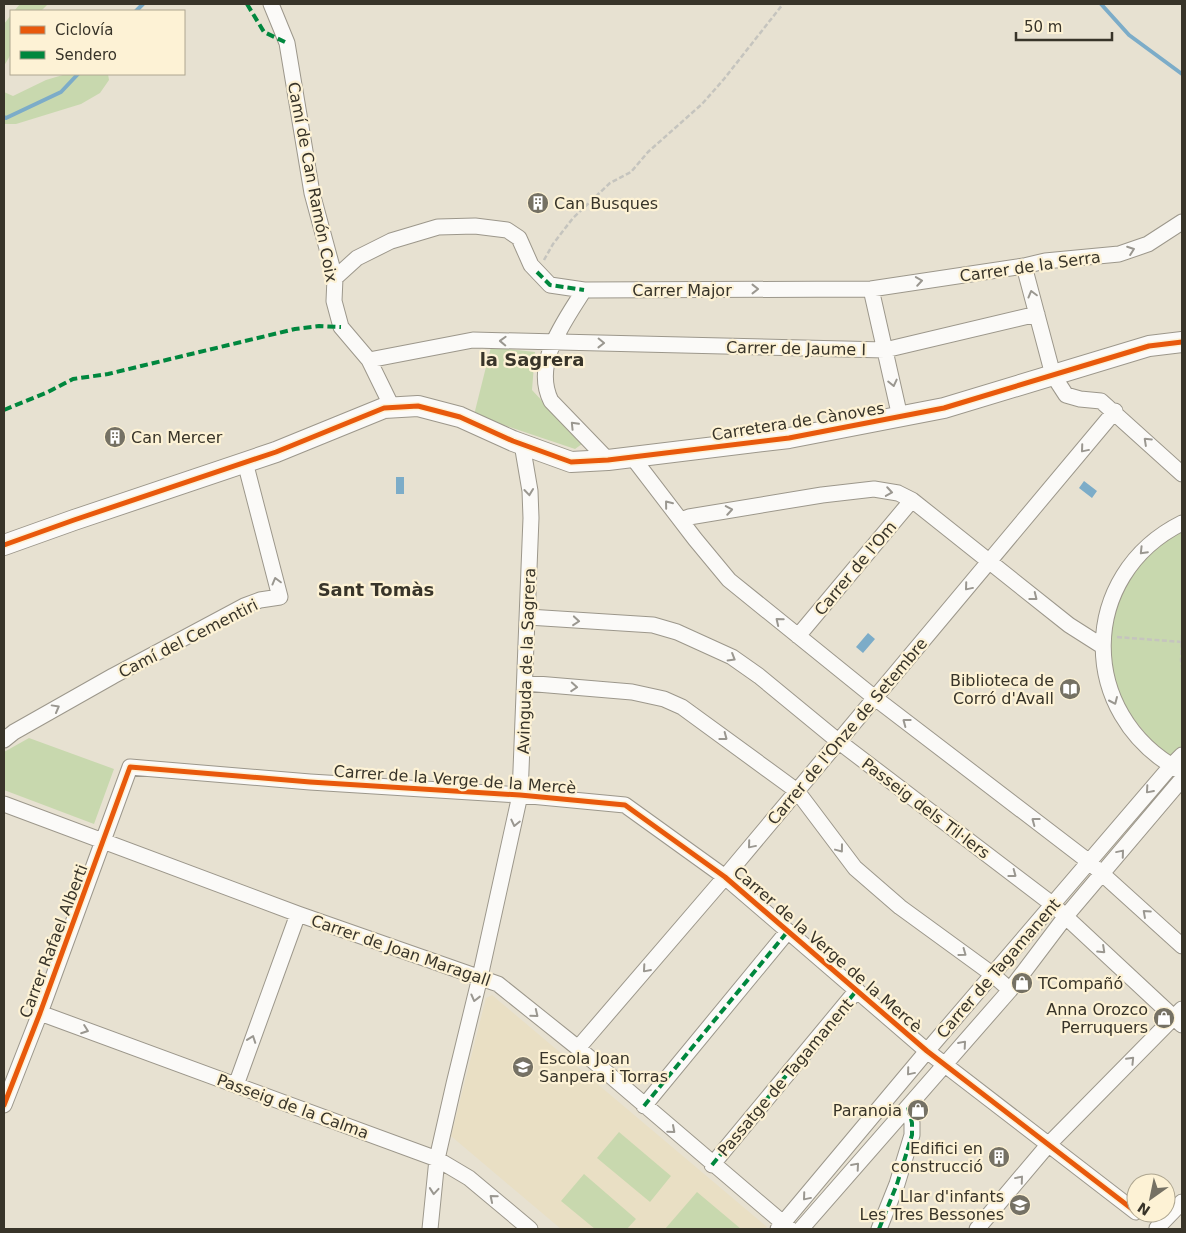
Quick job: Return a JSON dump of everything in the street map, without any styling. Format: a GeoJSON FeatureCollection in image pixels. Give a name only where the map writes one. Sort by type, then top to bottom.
{"type":"FeatureCollection","features":[{"type":"Feature","properties":{"kind":"street","name":"Camí de Can Ramón Coix"},"geometry":{"type":"LineString","coordinates":[[271,4],[287,43],[312,193],[335,278],[334,301],[341,327],[369,360],[392,407]]}},
{"type":"Feature","properties":{"kind":"street","name":"Carrer de la Serra"},"geometry":{"type":"LineString","coordinates":[[871,289],[1024,266],[1045,260],[1119,254],[1148,244],[1182,222]]}},
{"type":"Feature","properties":{"kind":"street","name":"Carrer Major"},"geometry":{"type":"LineString","coordinates":[[335,278],[357,258],[391,240],[438,227],[476,226],[507,230],[519,238],[531,265],[550,285],[584,290],[871,289]]}},
{"type":"Feature","properties":{"kind":"street"},"geometry":{"type":"LineString","coordinates":[[1024,266],[1053,375],[1066,395],[1080,399],[1102,401],[1182,474]]}},
{"type":"Feature","properties":{"kind":"street"},"geometry":{"type":"LineString","coordinates":[[871,289],[900,417]]}},
{"type":"Feature","properties":{"kind":"street"},"geometry":{"type":"LineString","coordinates":[[584,290],[552,342],[549,352],[546,391],[551,401],[608,460]]}},
{"type":"Feature","properties":{"kind":"street","name":"Carrer de Jaume I"},"geometry":{"type":"LineString","coordinates":[[369,360],[473,340],[885,350],[1037,314]]}},
{"type":"Feature","properties":{"kind":"street","name":"Carretera de Cànoves"},"geometry":{"type":"LineString","coordinates":[[4,545],[276,452],[384,408],[418,406],[460,417],[522,444],[572,462],[633,458],[789,438],[944,408],[1149,346],[1182,342]]}},
{"type":"Feature","properties":{"kind":"street","name":"Carrer de l'Onze de Setembre"},"geometry":{"type":"LineString","coordinates":[[578,1048],[725,877],[1115,411]]}},
{"type":"Feature","properties":{"kind":"street","name":"Avinguda de la Sagrera"},"geometry":{"type":"LineString","coordinates":[[430,1229],[437,1158],[480,977],[520,795],[531,518],[530,491],[522,444]]}},
{"type":"Feature","properties":{"kind":"street"},"geometry":{"type":"LineString","coordinates":[[633,458],[695,540],[730,580],[875,698],[1088,861],[1182,946]]}},
{"type":"Feature","properties":{"kind":"street","name":"Camí del Cementiri"},"geometry":{"type":"LineString","coordinates":[[4,740],[14,732],[105,680],[244,606],[260,600],[280,597],[245,462]]}},
{"type":"Feature","properties":{"kind":"street"},"geometry":{"type":"LineString","coordinates":[[681,520],[689,517],[822,495],[874,489],[898,493],[912,500],[1069,625],[1102,646]]}},
{"type":"Feature","properties":{"kind":"street","name":"Carrer de l'Om"},"geometry":{"type":"LineString","coordinates":[[798,636],[912,500]]}},
{"type":"Feature","properties":{"kind":"street"},"geometry":{"type":"LineString","coordinates":[[1176,769],[1155,755],[1141,742],[1121,716],[1108,687],[1102,646],[1105,616],[1115,588],[1141,551],[1165,532],[1182,523]]}},
{"type":"Feature","properties":{"kind":"street","name":"Passeig dels Til·lers"},"geometry":{"type":"LineString","coordinates":[[528,617],[652,625],[677,632],[732,657],[759,676],[838,742],[1052,904],[1180,1017]]}},
{"type":"Feature","properties":{"kind":"street"},"geometry":{"type":"LineString","coordinates":[[525,683],[632,692],[664,699],[682,707],[797,791],[855,868],[900,907],[992,974],[1010,990]]}},
{"type":"Feature","properties":{"kind":"street","name":"Carrer de Tagamanent"},"geometry":{"type":"LineString","coordinates":[[784,1227],[927,1051],[1088,861],[1176,769],[1182,755]]}},
{"type":"Feature","properties":{"kind":"street","name":"Carrer de la Verge de la Mercè"},"geometry":{"type":"LineString","coordinates":[[103,842],[130,767],[310,782],[520,795],[625,805],[725,877],[927,1051],[1126,1204]]}},
{"type":"Feature","properties":{"kind":"street","name":"Carrer de Tagamanent"},"geometry":{"type":"LineString","coordinates":[[800,1229],[1010,990],[1066,916],[1182,779]]}},
{"type":"Feature","properties":{"kind":"street","name":"Carrer de Joan Maragall"},"geometry":{"type":"LineString","coordinates":[[4,804],[298,914],[498,984],[578,1048],[784,1227]]}},
{"type":"Feature","properties":{"kind":"street","name":"Carrer Rafael Alberti"},"geometry":{"type":"LineString","coordinates":[[4,1105],[103,842]]}},
{"type":"Feature","properties":{"kind":"street"},"geometry":{"type":"LineString","coordinates":[[236,1085],[298,914]]}},
{"type":"Feature","properties":{"kind":"street"},"geometry":{"type":"LineString","coordinates":[[644,1106],[788,932]]}},
{"type":"Feature","properties":{"kind":"street","name":"Passatge de Tagamanent"},"geometry":{"type":"LineString","coordinates":[[712,1164],[857,990]]}},
{"type":"Feature","properties":{"kind":"street","name":"Passeig de la Calma"},"geometry":{"type":"LineString","coordinates":[[40,1013],[437,1158],[469,1178],[528,1229]]}},
{"type":"Feature","properties":{"kind":"street"},"geometry":{"type":"LineString","coordinates":[[977,1229],[1048,1145],[1180,1017]]}},
{"type":"Feature","properties":{"kind":"street"},"geometry":{"type":"LineString","coordinates":[[879,1229],[897,1184],[912,1135],[912,1123],[908,1107]]}},
{"type":"Feature","properties":{"kind":"street"},"geometry":{"type":"LineString","coordinates":[[1158,1228],[1182,1202]]}},
{"type":"Feature","properties":{"kind":"path"},"geometry":{"type":"LineString","coordinates":[[538,272],[553,244],[573,218],[610,183],[631,172],[648,152],[702,104],[783,4]]}},
{"type":"Feature","properties":{"kind":"path"},"geometry":{"type":"LineString","coordinates":[[1105,616],[1117,637],[1181,642]]}},
{"type":"Feature","properties":{"kind":"path"},"geometry":{"type":"LineString","coordinates":[[1182,635],[1182,669]]}},
{"type":"Feature","properties":{"kind":"shaded area","name":"Escola Joan Sanpera i Torras"},"geometry":{"type":"Polygon","coordinates":[[[492,995],[767,1227],[765,1229],[561,1229],[451,1136],[486,998],[492,995]]]}},
{"type":"Feature","properties":{"kind":"green space"},"geometry":{"type":"Polygon","coordinates":[[[20,4],[48,4],[42,10],[15,10],[20,4]]]}},
{"type":"Feature","properties":{"kind":"green space"},"geometry":{"type":"Polygon","coordinates":[[[10,16],[10,56],[4,66],[4,24],[10,16]]]}},
{"type":"Feature","properties":{"kind":"green space"},"geometry":{"type":"Polygon","coordinates":[[[63,75],[108,75],[109,80],[100,93],[81,104],[16,124],[4,124],[4,92],[13,96],[46,80],[63,75]]]}},
{"type":"Feature","properties":{"kind":"green space"},"geometry":{"type":"Polygon","coordinates":[[[491,347],[535,352],[532,390],[582,444],[575,449],[474,415],[491,347]]]}},
{"type":"Feature","properties":{"kind":"green space"},"geometry":{"type":"Polygon","coordinates":[[[1182,523],[1182,768],[1171,765],[1108,687],[1105,616],[1115,588],[1182,523]]]}},
{"type":"Feature","properties":{"kind":"green space"},"geometry":{"type":"Polygon","coordinates":[[[29,738],[114,769],[94,824],[4,790],[4,752],[29,738]]]}},
{"type":"Feature","properties":{"kind":"green space"},"geometry":{"type":"Polygon","coordinates":[[[619,1132],[671,1176],[650,1202],[597,1158],[619,1132]]]}},
{"type":"Feature","properties":{"kind":"green space"},"geometry":{"type":"Polygon","coordinates":[[[584,1174],[636,1219],[627,1229],[595,1229],[561,1201],[584,1174]]]}},
{"type":"Feature","properties":{"kind":"green space"},"geometry":{"type":"Polygon","coordinates":[[[697,1192],[741,1229],[665,1229],[697,1192]]]}},
{"type":"Feature","properties":{"kind":"water"},"geometry":{"type":"Polygon","coordinates":[[[396,477],[404,477],[404,494],[396,494],[396,477]]]}},
{"type":"Feature","properties":{"kind":"water"},"geometry":{"type":"Polygon","coordinates":[[[1084,481],[1097,491],[1092,498],[1079,488],[1084,481]]]}},
{"type":"Feature","properties":{"kind":"water"},"geometry":{"type":"Polygon","coordinates":[[[868,633],[875,639],[863,653],[856,647],[868,633]]]}},
{"type":"Feature","properties":{"kind":"waterway"},"geometry":{"type":"LineString","coordinates":[[137,10],[143,4]]}},
{"type":"Feature","properties":{"kind":"waterway"},"geometry":{"type":"LineString","coordinates":[[1101,4],[1129,35],[1182,74]]}},
{"type":"Feature","properties":{"kind":"waterway"},"geometry":{"type":"LineString","coordinates":[[4,117],[6,118],[61,92],[77,75]]}},
{"type":"Feature","properties":{"kind":"marked path"},"geometry":{"type":"LineString","coordinates":[[247,4],[264,32],[287,43]]}},
{"type":"Feature","properties":{"kind":"marked path"},"geometry":{"type":"LineString","coordinates":[[537,272],[550,285],[584,290]]}},
{"type":"Feature","properties":{"kind":"marked path"},"geometry":{"type":"LineString","coordinates":[[4,410],[48,392],[73,379],[108,374],[295,329],[319,326],[341,327]]}},
{"type":"Feature","properties":{"kind":"marked path"},"geometry":{"type":"LineString","coordinates":[[644,1106],[788,931]]}},
{"type":"Feature","properties":{"kind":"marked path"},"geometry":{"type":"LineString","coordinates":[[712,1165],[857,990]]}},
{"type":"Feature","properties":{"kind":"marked path"},"geometry":{"type":"LineString","coordinates":[[879,1229],[897,1184],[912,1135],[912,1123],[908,1107]]}},
{"type":"Feature","properties":{"kind":"cycle path"},"geometry":{"type":"LineString","coordinates":[[4,545],[276,452],[384,408],[418,406],[460,417],[513,441],[571,462],[608,460],[789,438],[944,408],[1149,346],[1182,342]]}},
{"type":"Feature","properties":{"kind":"cycle path"},"geometry":{"type":"LineString","coordinates":[[4,1105],[40,1013],[130,767],[310,782],[520,795],[625,805],[725,877],[927,1051],[1126,1204]]}},
{"type":"Feature","properties":{"kind":"place","name":"Can Busques"},"geometry":{"type":"Point","coordinates":[538,203]}},
{"type":"Feature","properties":{"kind":"place","name":"Can Mercer"},"geometry":{"type":"Point","coordinates":[115,437]}},
{"type":"Feature","properties":{"kind":"place","name":"Biblioteca de Corró d'Avall"},"geometry":{"type":"Point","coordinates":[1070,689]}},
{"type":"Feature","properties":{"kind":"place","name":"TCompañó"},"geometry":{"type":"Point","coordinates":[1022,983]}},
{"type":"Feature","properties":{"kind":"place","name":"Anna Orozco Perruquers"},"geometry":{"type":"Point","coordinates":[1164,1018]}},
{"type":"Feature","properties":{"kind":"place","name":"Escola Joan Sanpera i Torras"},"geometry":{"type":"Point","coordinates":[523,1067]}},
{"type":"Feature","properties":{"kind":"place","name":"Paranoia"},"geometry":{"type":"Point","coordinates":[918,1110]}},
{"type":"Feature","properties":{"kind":"place","name":"Edifici en construcció"},"geometry":{"type":"Point","coordinates":[999,1157]}},
{"type":"Feature","properties":{"kind":"place","name":"Llar d'infants Les Tres Bessones"},"geometry":{"type":"Point","coordinates":[1020,1205]}},
{"type":"Feature","properties":{"kind":"district","name":"la Sagrera"},"geometry":{"type":"Point","coordinates":[532,360]}},
{"type":"Feature","properties":{"kind":"district","name":"Sant Tomàs"},"geometry":{"type":"Point","coordinates":[376,590]}}]}
